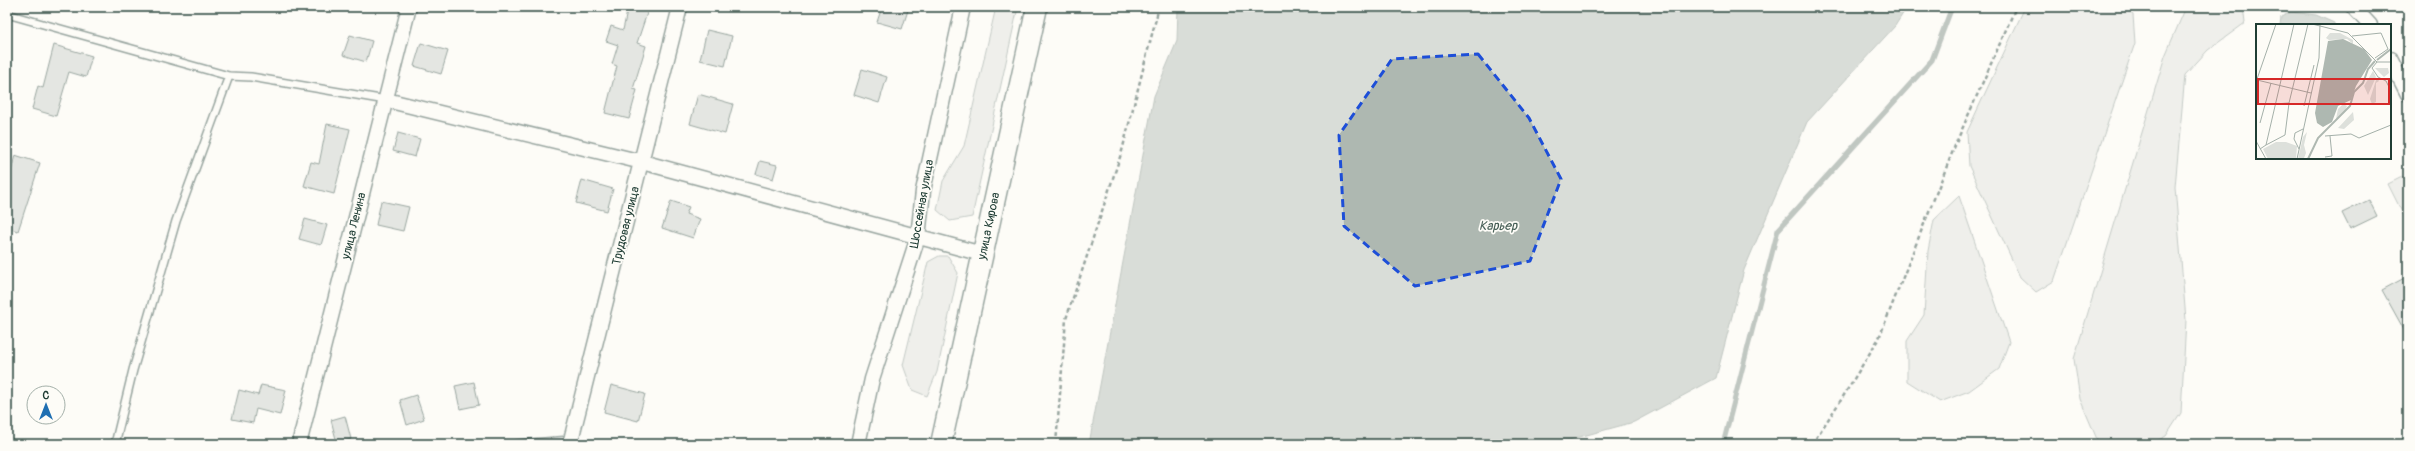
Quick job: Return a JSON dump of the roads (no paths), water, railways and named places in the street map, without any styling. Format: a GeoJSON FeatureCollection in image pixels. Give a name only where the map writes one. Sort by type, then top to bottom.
{"type":"FeatureCollection","features":[{"type":"Feature","properties":{"kind":"main road","name":"улица Кирова"},"geometry":{"type":"LineString","coordinates":[[941,444],[1037,7]]}},
{"type":"Feature","properties":{"kind":"street","name":"улица Ленина"},"geometry":{"type":"LineString","coordinates":[[299,444],[409,7]]}},
{"type":"Feature","properties":{"kind":"street","name":"Трудовая улица"},"geometry":{"type":"LineString","coordinates":[[570,442],[680,7]]}},
{"type":"Feature","properties":{"kind":"street","name":"Шоссейная улица"},"geometry":{"type":"LineString","coordinates":[[858,444],[872,380],[918,237],[923,191],[963,7]]}},
{"type":"Feature","properties":{"kind":"street"},"geometry":{"type":"LineString","coordinates":[[2353,7],[2369,24]]}},
{"type":"Feature","properties":{"kind":"street"},"geometry":{"type":"LineString","coordinates":[[2391,61],[2408,94]]}},
{"type":"Feature","properties":{"kind":"street"},"geometry":{"type":"LineString","coordinates":[[386,100],[642,162],[982,254]]}},
{"type":"Feature","properties":{"kind":"lane"},"geometry":{"type":"LineString","coordinates":[[7,14],[229,76],[251,77],[386,100]]}},
{"type":"Feature","properties":{"kind":"lane"},"geometry":{"type":"LineString","coordinates":[[115,444],[133,370],[176,221],[229,76]]}},
{"type":"Feature","properties":{"kind":"lane"},"geometry":{"type":"LineString","coordinates":[[518,444],[570,442]]}},
{"type":"Feature","properties":{"kind":"water","name":"Карьер"},"geometry":{"type":"Polygon","coordinates":[[[1178,7],[1907,7],[1895,26],[1807,122],[1744,270],[1716,378],[1634,422],[1554,444],[1089,444],[1154,96],[1177,41],[1178,7]]]}},
{"type":"Feature","properties":{"kind":"water"},"geometry":{"type":"Polygon","coordinates":[[[2291,12],[2316,15],[2334,24],[2280,24],[2281,17],[2291,12]]]}},
{"type":"Feature","properties":{"kind":"waterway"},"geometry":{"type":"LineString","coordinates":[[1723,444],[1778,230],[1932,60],[1952,7]]}}]}
